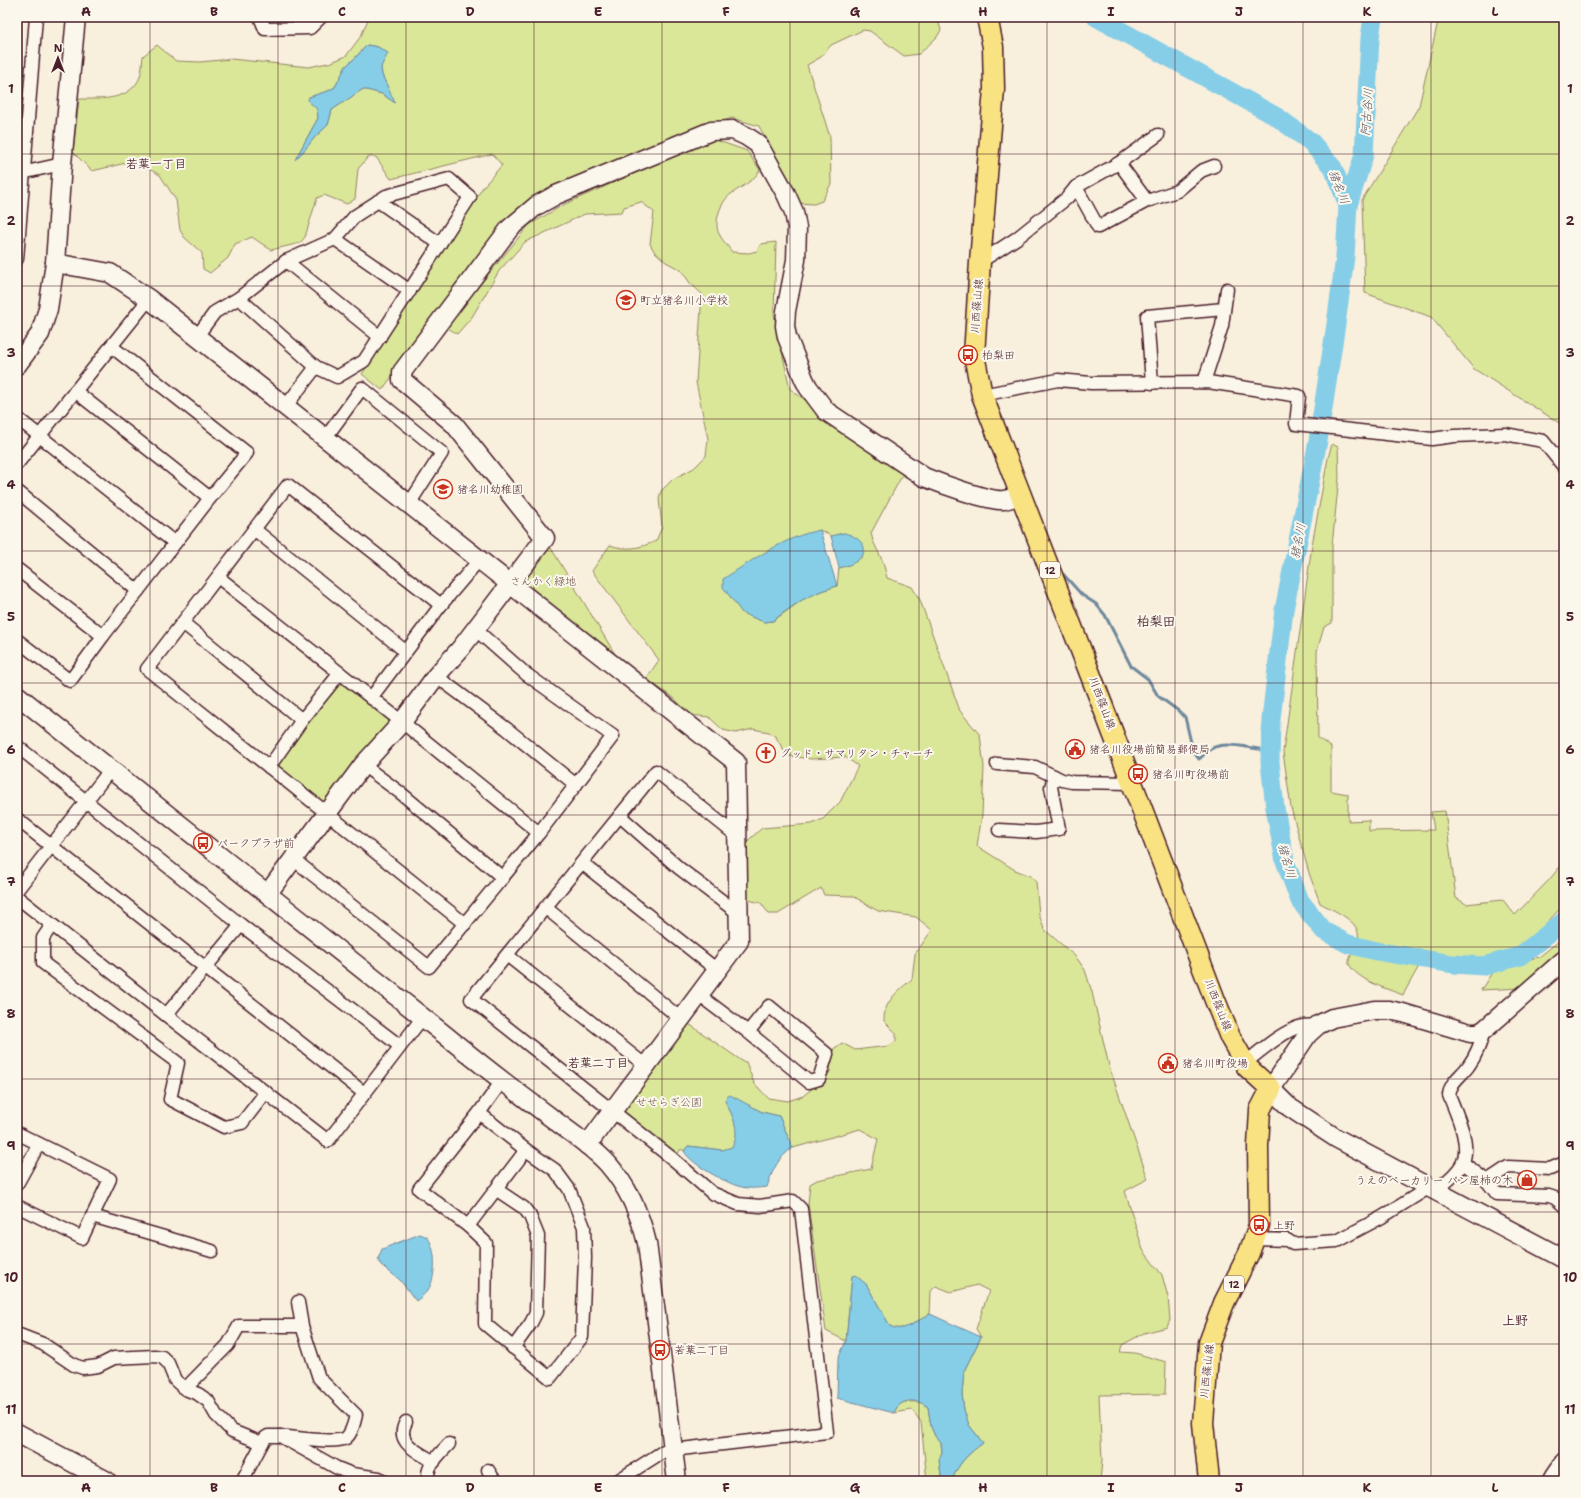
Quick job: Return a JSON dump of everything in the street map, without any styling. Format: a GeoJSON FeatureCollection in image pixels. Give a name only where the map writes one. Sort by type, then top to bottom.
{"type":"FeatureCollection","features":[{"type":"Feature","properties":{"kind":"main road","name":"川西篠山線"},"geometry":{"type":"LineString","coordinates":[[987,17],[992,47],[994,89],[974,355],[982,395],[1214,1000],[1230,1037],[1247,1067],[1271,1089],[1260,1110],[1258,1146],[1259,1225],[1249,1253],[1224,1303],[1209,1343],[1203,1423],[1208,1481]]}},
{"type":"Feature","properties":{"kind":"street"},"geometry":{"type":"LineString","coordinates":[[17,259],[20,173],[36,17]]}},
{"type":"Feature","properties":{"kind":"street"},"geometry":{"type":"LineString","coordinates":[[17,365],[40,334],[48,309],[55,263],[62,164],[76,17]]}},
{"type":"Feature","properties":{"kind":"street"},"geometry":{"type":"LineString","coordinates":[[260,17],[265,29],[310,28],[321,17]]}},
{"type":"Feature","properties":{"kind":"street"},"geometry":{"type":"LineString","coordinates":[[268,893],[363,765],[402,722],[436,676],[475,629],[545,538],[454,424],[402,380],[402,372],[510,228],[536,206],[556,195],[710,131],[733,130],[746,136],[758,144],[786,194],[794,212],[797,228],[797,253],[786,311],[785,326],[787,337],[804,379],[808,387],[826,411],[924,477],[941,484],[992,499],[1003,500],[1021,494]]}},
{"type":"Feature","properties":{"kind":"street"},"geometry":{"type":"LineString","coordinates":[[980,262],[1017,238],[1066,198],[1076,187],[1120,163],[1158,135]]}},
{"type":"Feature","properties":{"kind":"street"},"geometry":{"type":"LineString","coordinates":[[1120,163],[1147,201]]}},
{"type":"Feature","properties":{"kind":"street"},"geometry":{"type":"LineString","coordinates":[[20,173],[62,164]]}},
{"type":"Feature","properties":{"kind":"street"},"geometry":{"type":"LineString","coordinates":[[1076,187],[1098,227],[1147,201],[1177,191],[1201,171],[1214,166]]}},
{"type":"Feature","properties":{"kind":"street"},"geometry":{"type":"LineString","coordinates":[[197,336],[215,312],[240,298],[286,261],[335,240],[355,216],[386,196],[449,179],[470,197],[364,361],[337,377],[316,367],[240,298]]}},
{"type":"Feature","properties":{"kind":"street"},"geometry":{"type":"LineString","coordinates":[[378,201],[440,244]]}},
{"type":"Feature","properties":{"kind":"street"},"geometry":{"type":"LineString","coordinates":[[335,240],[410,291]]}},
{"type":"Feature","properties":{"kind":"street"},"geometry":{"type":"LineString","coordinates":[[286,261],[380,337]]}},
{"type":"Feature","properties":{"kind":"street"},"geometry":{"type":"LineString","coordinates":[[55,263],[110,273],[149,299],[326,437],[509,584],[736,762],[739,941],[587,1145]]}},
{"type":"Feature","properties":{"kind":"street"},"geometry":{"type":"LineString","coordinates":[[1204,382],[1222,326],[1227,289]]}},
{"type":"Feature","properties":{"kind":"street"},"geometry":{"type":"LineString","coordinates":[[17,464],[149,299]]}},
{"type":"Feature","properties":{"kind":"street"},"geometry":{"type":"LineString","coordinates":[[1152,383],[1147,316],[1224,309]]}},
{"type":"Feature","properties":{"kind":"street"},"geometry":{"type":"LineString","coordinates":[[17,640],[70,681],[175,543],[247,453],[111,346]]}},
{"type":"Feature","properties":{"kind":"street"},"geometry":{"type":"LineString","coordinates":[[286,406],[316,367]]}},
{"type":"Feature","properties":{"kind":"street"},"geometry":{"type":"LineString","coordinates":[[982,395],[1058,380],[1091,383],[1204,382],[1298,396],[1296,424],[1432,439],[1454,436],[1505,434],[1543,441],[1564,467]]}},
{"type":"Feature","properties":{"kind":"street"},"geometry":{"type":"LineString","coordinates":[[326,437],[362,388],[442,453],[409,504]]}},
{"type":"Feature","properties":{"kind":"street"},"geometry":{"type":"LineString","coordinates":[[75,391],[210,498]]}},
{"type":"Feature","properties":{"kind":"street"},"geometry":{"type":"LineString","coordinates":[[17,418],[175,543]]}},
{"type":"Feature","properties":{"kind":"street"},"geometry":{"type":"LineString","coordinates":[[441,605],[288,485],[147,669],[466,924]]}},
{"type":"Feature","properties":{"kind":"street"},"geometry":{"type":"LineString","coordinates":[[17,491],[138,591]]}},
{"type":"Feature","properties":{"kind":"street"},"geometry":{"type":"LineString","coordinates":[[254,529],[405,651]]}},
{"type":"Feature","properties":{"kind":"street"},"geometry":{"type":"LineString","coordinates":[[371,698],[441,605],[479,560]]}},
{"type":"Feature","properties":{"kind":"street"},"geometry":{"type":"LineString","coordinates":[[17,569],[103,636]]}},
{"type":"Feature","properties":{"kind":"street"},"geometry":{"type":"LineString","coordinates":[[218,577],[402,722],[539,833]]}},
{"type":"Feature","properties":{"kind":"street"},"geometry":{"type":"LineString","coordinates":[[183,623],[302,720]]}},
{"type":"Feature","properties":{"kind":"street"},"geometry":{"type":"LineString","coordinates":[[293,859],[429,967],[466,924],[539,833],[613,736],[526,674],[475,629]]}},
{"type":"Feature","properties":{"kind":"street"},"geometry":{"type":"LineString","coordinates":[[269,767],[302,720],[340,673]]}},
{"type":"Feature","properties":{"kind":"street"},"geometry":{"type":"LineString","coordinates":[[436,676],[507,729],[576,785]]}},
{"type":"Feature","properties":{"kind":"street"},"geometry":{"type":"LineString","coordinates":[[17,695],[268,893],[502,1081],[587,1145],[608,1163],[631,1197],[643,1227],[647,1243],[677,1481]]}},
{"type":"Feature","properties":{"kind":"street"},"geometry":{"type":"LineString","coordinates":[[17,746],[241,925],[400,1046]]}},
{"type":"Feature","properties":{"kind":"street"},"geometry":{"type":"LineString","coordinates":[[997,764],[1035,767],[1054,776],[1072,782],[1132,783]]}},
{"type":"Feature","properties":{"kind":"street"},"geometry":{"type":"LineString","coordinates":[[363,765],[402,794],[503,878]]}},
{"type":"Feature","properties":{"kind":"street"},"geometry":{"type":"LineString","coordinates":[[17,890],[110,769]]}},
{"type":"Feature","properties":{"kind":"street"},"geometry":{"type":"LineString","coordinates":[[617,1481],[664,1451],[827,1432],[801,1209],[792,1201],[760,1206],[738,1204],[712,1193],[673,1159],[471,999],[656,771],[737,836]]}},
{"type":"Feature","properties":{"kind":"street"},"geometry":{"type":"LineString","coordinates":[[999,830],[1036,832],[1059,829],[1051,787],[1054,776]]}},
{"type":"Feature","properties":{"kind":"street"},"geometry":{"type":"LineString","coordinates":[[620,816],[680,868],[738,913]]}},
{"type":"Feature","properties":{"kind":"street"},"geometry":{"type":"LineString","coordinates":[[17,819],[364,1093]]}},
{"type":"Feature","properties":{"kind":"street"},"geometry":{"type":"LineString","coordinates":[[582,863],[717,970]]}},
{"type":"Feature","properties":{"kind":"street"},"geometry":{"type":"LineString","coordinates":[[17,897],[328,1141],[422,1017]]}},
{"type":"Feature","properties":{"kind":"street"},"geometry":{"type":"LineString","coordinates":[[546,908],[681,1019]]}},
{"type":"Feature","properties":{"kind":"street"},"geometry":{"type":"LineString","coordinates":[[52,925],[43,938],[43,963],[178,1064],[170,1099],[224,1127],[242,1123],[266,1092]]}},
{"type":"Feature","properties":{"kind":"street"},"geometry":{"type":"LineString","coordinates":[[166,1015],[207,968],[241,925]]}},
{"type":"Feature","properties":{"kind":"street"},"geometry":{"type":"LineString","coordinates":[[507,955],[646,1066]]}},
{"type":"Feature","properties":{"kind":"street"},"geometry":{"type":"LineString","coordinates":[[1564,960],[1484,1030],[1478,1033],[1470,1033],[1389,1010],[1374,1010],[1332,1018],[1318,1025],[1308,1034],[1271,1089],[1288,1107],[1336,1138],[1564,1259]]}},
{"type":"Feature","properties":{"kind":"street"},"geometry":{"type":"LineString","coordinates":[[699,995],[748,1032],[809,1082],[819,1079],[827,1054],[768,1006],[748,1032]]}},
{"type":"Feature","properties":{"kind":"street"},"geometry":{"type":"LineString","coordinates":[[1245,1063],[1265,1047],[1290,1031],[1301,1026],[1318,1025]]}},
{"type":"Feature","properties":{"kind":"street"},"geometry":{"type":"LineString","coordinates":[[1254,1239],[1286,1240],[1293,1244],[1337,1241],[1433,1189],[1454,1175],[1463,1163],[1464,1138],[1449,1095],[1450,1088],[1453,1082],[1468,1066],[1476,1054],[1482,1041],[1484,1030]]}},
{"type":"Feature","properties":{"kind":"street"},"geometry":{"type":"LineString","coordinates":[[479,1113],[526,1150],[555,1170],[569,1189],[584,1227],[585,1258],[582,1337],[550,1378],[485,1324],[486,1243],[468,1226],[419,1189],[479,1113],[502,1081]]}},
{"type":"Feature","properties":{"kind":"street"},"geometry":{"type":"LineString","coordinates":[[17,1133],[110,1179],[82,1238],[17,1206]]}},
{"type":"Feature","properties":{"kind":"street"},"geometry":{"type":"LineString","coordinates":[[17,1184],[39,1144]]}},
{"type":"Feature","properties":{"kind":"street"},"geometry":{"type":"LineString","coordinates":[[468,1226],[497,1190],[526,1150]]}},
{"type":"Feature","properties":{"kind":"street"},"geometry":{"type":"LineString","coordinates":[[1463,1163],[1487,1181],[1497,1194],[1549,1196],[1555,1198],[1564,1206]]}},
{"type":"Feature","properties":{"kind":"street"},"geometry":{"type":"LineString","coordinates":[[1487,1181],[1508,1167],[1550,1169],[1564,1163]]}},
{"type":"Feature","properties":{"kind":"street"},"geometry":{"type":"LineString","coordinates":[[497,1190],[524,1208],[530,1216],[538,1236],[536,1313],[531,1323],[513,1348]]}},
{"type":"Feature","properties":{"kind":"street"},"geometry":{"type":"LineString","coordinates":[[92,1216],[212,1251]]}},
{"type":"Feature","properties":{"kind":"street"},"geometry":{"type":"LineString","coordinates":[[242,1481],[262,1443],[268,1436],[333,1441],[344,1439],[350,1432],[356,1415],[319,1378],[302,1326],[298,1302]]}},
{"type":"Feature","properties":{"kind":"street"},"geometry":{"type":"LineString","coordinates":[[185,1388],[228,1345],[239,1326],[302,1326]]}},
{"type":"Feature","properties":{"kind":"street"},"geometry":{"type":"LineString","coordinates":[[17,1334],[43,1344],[74,1365],[83,1368],[98,1366],[114,1358],[162,1357],[168,1363],[175,1380],[185,1388],[208,1401],[216,1415],[232,1431],[262,1443]]}},
{"type":"Feature","properties":{"kind":"street"},"geometry":{"type":"LineString","coordinates":[[406,1422],[402,1434],[405,1442],[434,1462]]}},
{"type":"Feature","properties":{"kind":"street"},"geometry":{"type":"LineString","coordinates":[[17,1433],[107,1481]]}},
{"type":"Feature","properties":{"kind":"street"},"geometry":{"type":"LineString","coordinates":[[280,1436],[337,1468],[352,1474],[379,1478],[383,1481]]}},
{"type":"Feature","properties":{"kind":"street"},"geometry":{"type":"LineString","coordinates":[[427,1480],[428,1473],[434,1462],[449,1444]]}},
{"type":"Feature","properties":{"kind":"street"},"geometry":{"type":"LineString","coordinates":[[1551,1481],[1564,1462]]}},
{"type":"Feature","properties":{"kind":"street"},"geometry":{"type":"LineString","coordinates":[[488,1470],[495,1481]]}},
{"type":"Feature","properties":{"kind":"green space"},"geometry":{"type":"Polygon","coordinates":[[[369,17],[937,17],[941,30],[937,37],[919,54],[904,56],[870,31],[863,30],[831,45],[821,57],[807,65],[830,137],[831,184],[822,201],[814,204],[798,203],[759,126],[732,118],[681,136],[504,225],[382,390],[362,374],[483,187],[502,165],[492,154],[391,179],[376,157],[368,157],[358,169],[355,199],[347,204],[324,195],[317,198],[305,237],[300,243],[271,250],[252,237],[235,244],[228,258],[210,273],[203,269],[202,253],[184,237],[180,230],[176,200],[160,175],[134,161],[92,171],[73,152],[79,99],[112,98],[133,88],[138,81],[141,72],[143,56],[157,45],[176,61],[200,62],[231,59],[309,67],[332,62],[346,56],[361,36],[369,17]],[[367,45],[346,66],[335,87],[328,91],[309,97],[317,109],[318,118],[296,158],[328,125],[332,110],[363,89],[382,94],[394,102],[382,75],[378,47],[367,45]]]}},
{"type":"Feature","properties":{"kind":"green space"},"geometry":{"type":"Polygon","coordinates":[[[1439,17],[1564,17],[1564,426],[1474,369],[1431,317],[1365,293],[1362,200],[1419,106],[1439,17]]]}},
{"type":"Feature","properties":{"kind":"green space","name":"せせらぎ公園"},"geometry":{"type":"Polygon","coordinates":[[[713,139],[747,151],[760,170],[751,181],[727,197],[719,212],[717,229],[720,236],[732,252],[749,253],[757,251],[761,244],[776,242],[774,314],[790,389],[904,472],[871,533],[873,541],[883,562],[887,578],[912,587],[920,600],[960,711],[980,735],[984,767],[982,815],[977,846],[1015,870],[1031,876],[1036,882],[1039,915],[1045,930],[1076,957],[1085,970],[1092,992],[1109,1066],[1148,1179],[1125,1191],[1143,1250],[1162,1275],[1168,1297],[1170,1320],[1167,1327],[1144,1333],[1122,1345],[1120,1352],[1135,1353],[1166,1362],[1165,1394],[1099,1395],[1102,1461],[1100,1481],[952,1481],[957,1469],[964,1459],[983,1443],[969,1425],[964,1410],[962,1394],[964,1371],[981,1337],[976,1329],[989,1291],[977,1285],[951,1292],[936,1286],[931,1291],[930,1314],[905,1327],[895,1328],[890,1326],[866,1284],[852,1276],[846,1341],[826,1331],[808,1204],[810,1184],[817,1180],[871,1169],[878,1139],[860,1129],[793,1148],[779,1116],[762,1112],[748,1105],[725,1101],[733,1118],[736,1130],[735,1142],[732,1148],[722,1150],[688,1146],[684,1151],[681,1149],[676,1156],[621,1114],[686,1022],[742,1061],[746,1062],[754,1083],[768,1098],[788,1101],[803,1096],[825,1078],[830,1072],[832,1050],[842,1043],[855,1050],[889,1046],[896,1041],[896,1033],[884,1021],[886,1008],[893,997],[912,979],[915,954],[932,930],[916,917],[878,911],[853,896],[824,895],[821,888],[778,914],[769,914],[761,903],[740,898],[742,846],[762,828],[812,824],[823,819],[840,802],[858,766],[845,757],[811,759],[790,756],[784,751],[776,737],[769,732],[753,729],[736,733],[723,730],[709,717],[689,715],[675,699],[646,679],[659,660],[592,571],[610,545],[622,548],[633,548],[656,541],[662,527],[659,498],[661,491],[673,479],[694,468],[706,456],[708,439],[696,382],[702,294],[690,283],[681,270],[666,262],[654,251],[650,244],[654,212],[641,202],[624,207],[622,212],[585,214],[525,242],[499,271],[472,317],[457,334],[448,328],[451,320],[529,225],[565,204],[713,139]],[[820,530],[742,613],[764,622],[773,621],[802,600],[821,591],[837,586],[839,568],[856,561],[863,556],[844,533],[831,536],[820,530]]]}},
{"type":"Feature","properties":{"kind":"green space"},"geometry":{"type":"Polygon","coordinates":[[[1332,444],[1338,447],[1339,477],[1332,546],[1332,623],[1324,627],[1317,651],[1318,738],[1331,747],[1331,791],[1348,794],[1348,821],[1369,820],[1369,831],[1434,830],[1431,812],[1445,811],[1456,898],[1466,904],[1503,900],[1515,915],[1549,880],[1564,862],[1564,904],[1527,945],[1481,962],[1425,955],[1403,995],[1365,979],[1353,970],[1349,964],[1358,939],[1358,933],[1351,922],[1345,917],[1320,903],[1309,873],[1291,808],[1283,752],[1312,545],[1328,458],[1332,444]]]}},
{"type":"Feature","properties":{"kind":"green space","name":"さんかく緑地"},"geometry":{"type":"Polygon","coordinates":[[[545,538],[630,679],[509,585],[545,538]]]}},
{"type":"Feature","properties":{"kind":"green space"},"geometry":{"type":"Polygon","coordinates":[[[340,673],[402,722],[327,813],[269,767],[340,673]]]}},
{"type":"Feature","properties":{"kind":"green space"},"geometry":{"type":"Polygon","coordinates":[[[1564,937],[1564,951],[1538,975],[1521,988],[1481,990],[1494,969],[1503,965],[1539,957],[1564,937]]]}},
{"type":"Feature","properties":{"kind":"green space"},"geometry":{"type":"Polygon","coordinates":[[[921,1402],[928,1407],[931,1427],[935,1436],[941,1443],[942,1452],[939,1460],[942,1481],[927,1481],[921,1422],[912,1410],[894,1413],[901,1403],[921,1402]]]}},
{"type":"Feature","properties":{"kind":"water"},"geometry":{"type":"Polygon","coordinates":[[[367,45],[378,47],[388,53],[381,67],[382,75],[395,103],[382,94],[363,89],[332,110],[328,125],[315,137],[295,160],[318,118],[317,109],[308,101],[309,97],[328,91],[335,87],[346,66],[367,45]]]}},
{"type":"Feature","properties":{"kind":"water"},"geometry":{"type":"Polygon","coordinates":[[[820,530],[837,586],[821,591],[802,600],[773,621],[764,622],[742,613],[723,587],[723,579],[769,550],[794,538],[820,530]]]}},
{"type":"Feature","properties":{"kind":"water"},"geometry":{"type":"Polygon","coordinates":[[[844,533],[860,541],[864,548],[864,552],[857,561],[839,568],[831,536],[844,533]]]}},
{"type":"Feature","properties":{"kind":"water"},"geometry":{"type":"Polygon","coordinates":[[[730,1095],[762,1112],[779,1116],[793,1148],[783,1156],[776,1165],[767,1187],[745,1188],[728,1182],[701,1167],[687,1156],[684,1151],[688,1146],[722,1150],[732,1147],[735,1141],[736,1130],[731,1112],[725,1101],[730,1095]]]}},
{"type":"Feature","properties":{"kind":"water"},"geometry":{"type":"Polygon","coordinates":[[[420,1234],[428,1238],[431,1243],[434,1257],[434,1272],[431,1285],[416,1301],[400,1280],[381,1265],[378,1259],[382,1249],[420,1234]]]}},
{"type":"Feature","properties":{"kind":"water"},"geometry":{"type":"Polygon","coordinates":[[[855,1275],[866,1284],[890,1326],[895,1328],[905,1327],[930,1314],[981,1337],[964,1371],[962,1394],[964,1410],[969,1425],[983,1443],[964,1459],[957,1469],[952,1481],[942,1481],[939,1460],[942,1452],[941,1443],[935,1436],[931,1427],[928,1407],[918,1402],[909,1401],[900,1404],[894,1413],[837,1398],[838,1359],[846,1341],[852,1276],[855,1275]]]}},
{"type":"Feature","properties":{"kind":"waterway","name":"猪名川"},"geometry":{"type":"LineString","coordinates":[[1096,17],[1277,117],[1311,142],[1333,168],[1348,205],[1345,257],[1336,324],[1318,441],[1284,610],[1271,719],[1270,762],[1275,808],[1285,861],[1300,901],[1324,931],[1348,944],[1376,951],[1453,964],[1484,966],[1520,956],[1564,921]]}},
{"type":"Feature","properties":{"kind":"waterway","name":"阿古谷川"},"geometry":{"type":"LineString","coordinates":[[1348,205],[1364,155],[1370,38],[1373,17]]}},
{"type":"Feature","properties":{"kind":"waterway"},"geometry":{"type":"LineString","coordinates":[[1063,574],[1082,595],[1096,604],[1105,615],[1131,666],[1148,679],[1158,696],[1185,717],[1193,751],[1199,759],[1211,749],[1224,745],[1271,751]]}},
{"type":"Feature","properties":{"kind":"place","name":"町立猪名川小学校"},"geometry":{"type":"Point","coordinates":[626,300]}},
{"type":"Feature","properties":{"kind":"place","name":"柏梨田"},"geometry":{"type":"Point","coordinates":[968,355]}},
{"type":"Feature","properties":{"kind":"place","name":"猪名川幼稚園"},"geometry":{"type":"Point","coordinates":[443,489]}},
{"type":"Feature","properties":{"kind":"place","name":"猪名川役場前簡易郵便局"},"geometry":{"type":"Point","coordinates":[1075,749]}},
{"type":"Feature","properties":{"kind":"place","name":"グッド・サマリタン・チャーチ"},"geometry":{"type":"Point","coordinates":[766,753]}},
{"type":"Feature","properties":{"kind":"place","name":"猪名川町役場前"},"geometry":{"type":"Point","coordinates":[1138,774]}},
{"type":"Feature","properties":{"kind":"place","name":"パークプラザ前"},"geometry":{"type":"Point","coordinates":[203,843]}},
{"type":"Feature","properties":{"kind":"place","name":"猪名川町役場"},"geometry":{"type":"Point","coordinates":[1168,1063]}},
{"type":"Feature","properties":{"kind":"place","name":"うえのベーカリー パン屋柿の木"},"geometry":{"type":"Point","coordinates":[1527,1180]}},
{"type":"Feature","properties":{"kind":"place","name":"上野"},"geometry":{"type":"Point","coordinates":[1259,1225]}},
{"type":"Feature","properties":{"kind":"place","name":"若葉二丁目"},"geometry":{"type":"Point","coordinates":[660,1350]}},
{"type":"Feature","properties":{"kind":"district","name":"若葉一丁目"},"geometry":{"type":"Point","coordinates":[156,164]}},
{"type":"Feature","properties":{"kind":"district","name":"柏梨田"},"geometry":{"type":"Point","coordinates":[1156,621]}},
{"type":"Feature","properties":{"kind":"district","name":"若葉二丁目"},"geometry":{"type":"Point","coordinates":[598,1063]}},
{"type":"Feature","properties":{"kind":"district","name":"上野"},"geometry":{"type":"Point","coordinates":[1515,1320]}}]}
